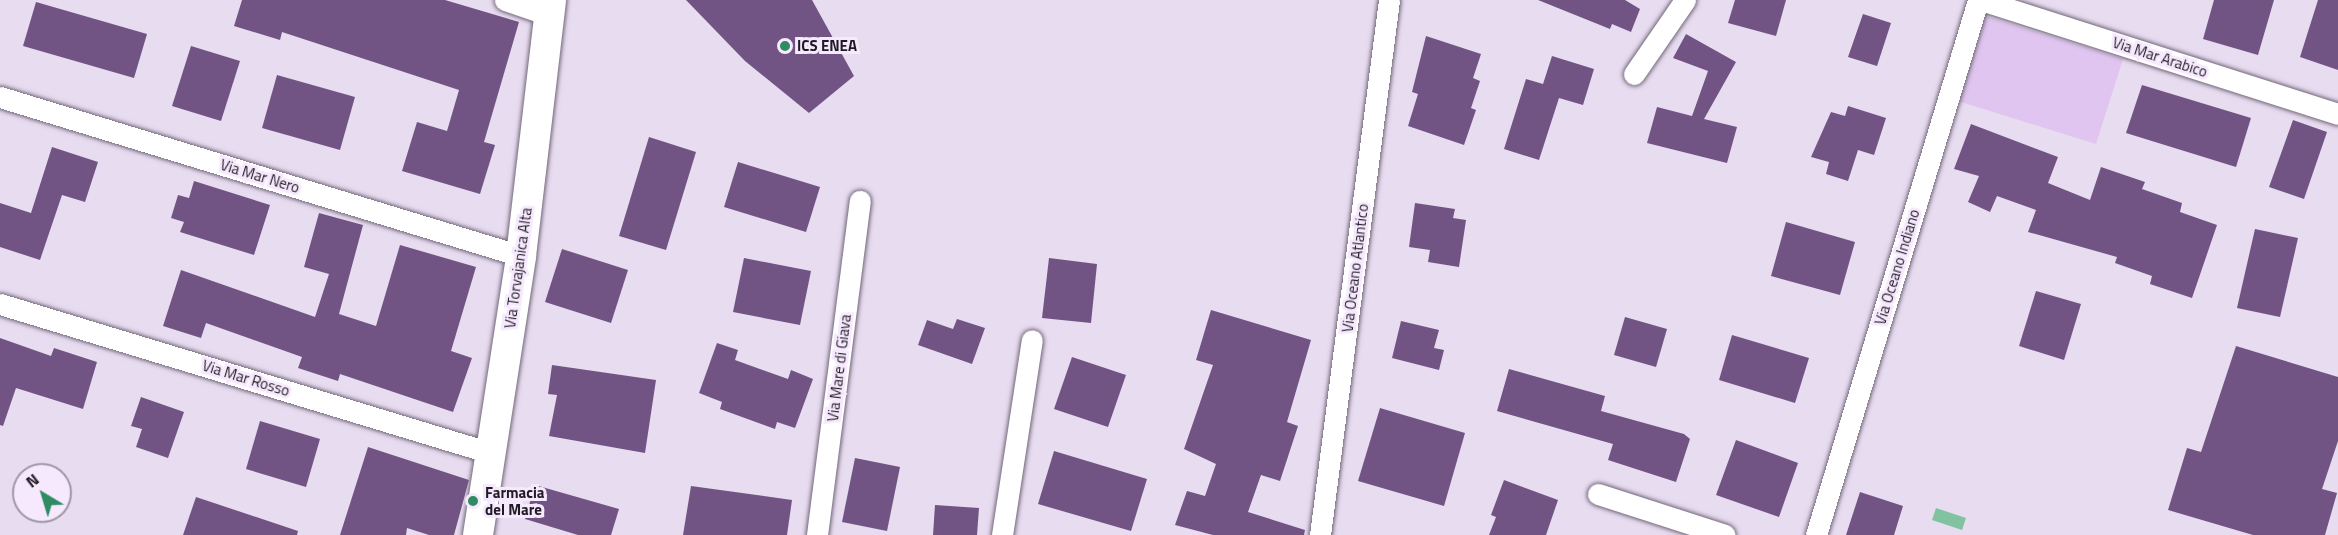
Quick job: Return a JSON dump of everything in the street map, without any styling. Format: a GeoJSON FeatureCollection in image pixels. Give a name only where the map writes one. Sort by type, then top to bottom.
{"type":"FeatureCollection","features":[{"type":"Feature","properties":{"kind":"street"},"geometry":{"type":"LineString","coordinates":[[505,0],[550,7]]}},
{"type":"Feature","properties":{"kind":"street","name":"Via Oceano Atlantico"},"geometry":{"type":"LineString","coordinates":[[1320,535],[1389,0]]}},
{"type":"Feature","properties":{"kind":"street"},"geometry":{"type":"LineString","coordinates":[[1634,74],[1685,0]]}},
{"type":"Feature","properties":{"kind":"street","name":"Via Mar Arabico"},"geometry":{"type":"LineString","coordinates":[[1980,0],[2338,114]]}},
{"type":"Feature","properties":{"kind":"street","name":"Via Oceano Indiano"},"geometry":{"type":"LineString","coordinates":[[1816,535],[1980,0]]}},
{"type":"Feature","properties":{"kind":"street","name":"Via Torvajanica Alta"},"geometry":{"type":"LineString","coordinates":[[478,535],[521,256],[550,7]]}},
{"type":"Feature","properties":{"kind":"street","name":"Via Mar Nero"},"geometry":{"type":"LineString","coordinates":[[0,97],[521,256]]}},
{"type":"Feature","properties":{"kind":"street","name":"Via Mare di Giava"},"geometry":{"type":"LineString","coordinates":[[817,535],[860,201]]}},
{"type":"Feature","properties":{"kind":"street","name":"Via Mar Rosso"},"geometry":{"type":"LineString","coordinates":[[0,304],[491,453]]}},
{"type":"Feature","properties":{"kind":"street"},"geometry":{"type":"LineString","coordinates":[[1002,535],[1032,340]]}},
{"type":"Feature","properties":{"kind":"street"},"geometry":{"type":"LineString","coordinates":[[1598,494],[1725,535]]}},
{"type":"Feature","properties":{"kind":"shaded area"},"geometry":{"type":"Polygon","coordinates":[[[1985,16],[2123,59],[2096,144],[1958,101],[1985,16]]]}},
{"type":"Feature","properties":{"kind":"shaded area"},"geometry":{"type":"Polygon","coordinates":[[[1936,508],[1966,518],[1962,530],[1932,520],[1936,508]]]}},
{"type":"Feature","properties":{"kind":"building"},"geometry":{"type":"Polygon","coordinates":[[[242,0],[445,0],[519,22],[484,142],[495,145],[480,194],[402,171],[417,122],[447,131],[459,90],[282,32],[280,40],[234,26],[242,0]]]}},
{"type":"Feature","properties":{"kind":"building","name":"ICS ENEA"},"geometry":{"type":"Polygon","coordinates":[[[686,0],[812,0],[854,76],[809,113],[745,61],[686,0]]]}},
{"type":"Feature","properties":{"kind":"building"},"geometry":{"type":"Polygon","coordinates":[[[1538,0],[1625,0],[1640,9],[1631,32],[1612,24],[1610,29],[1538,0]]]}},
{"type":"Feature","properties":{"kind":"building"},"geometry":{"type":"Polygon","coordinates":[[[1735,0],[1786,0],[1776,36],[1728,23],[1735,0]]]}},
{"type":"Feature","properties":{"kind":"building"},"geometry":{"type":"Polygon","coordinates":[[[2214,0],[2274,0],[2258,55],[2203,39],[2214,0]]]}},
{"type":"Feature","properties":{"kind":"building"},"geometry":{"type":"Polygon","coordinates":[[[2318,0],[2338,0],[2338,70],[2300,57],[2318,0]]]}},
{"type":"Feature","properties":{"kind":"building"},"geometry":{"type":"Polygon","coordinates":[[[36,2],[147,34],[134,78],[23,46],[36,2]]]}},
{"type":"Feature","properties":{"kind":"building"},"geometry":{"type":"Polygon","coordinates":[[[1863,14],[1891,23],[1877,66],[1848,57],[1863,14]]]}},
{"type":"Feature","properties":{"kind":"building"},"geometry":{"type":"Polygon","coordinates":[[[1686,34],[1736,62],[1704,119],[1737,127],[1727,163],[1647,143],[1657,107],[1692,116],[1708,71],[1673,58],[1686,34]]]}},
{"type":"Feature","properties":{"kind":"building"},"geometry":{"type":"Polygon","coordinates":[[[1426,36],[1481,54],[1473,78],[1480,81],[1471,108],[1476,110],[1464,145],[1408,126],[1418,94],[1412,92],[1426,36]]]}},
{"type":"Feature","properties":{"kind":"building"},"geometry":{"type":"Polygon","coordinates":[[[191,46],[240,61],[221,121],[172,106],[191,46]]]}},
{"type":"Feature","properties":{"kind":"building"},"geometry":{"type":"Polygon","coordinates":[[[1552,56],[1594,69],[1583,105],[1559,98],[1539,160],[1504,149],[1526,79],[1543,84],[1552,56]]]}},
{"type":"Feature","properties":{"kind":"building"},"geometry":{"type":"Polygon","coordinates":[[[277,75],[355,97],[340,150],[262,128],[277,75]]]}},
{"type":"Feature","properties":{"kind":"building"},"geometry":{"type":"Polygon","coordinates":[[[2142,85],[2251,118],[2236,167],[2126,133],[2142,85]]]}},
{"type":"Feature","properties":{"kind":"building"},"geometry":{"type":"Polygon","coordinates":[[[1848,106],[1886,118],[1874,155],[1858,150],[1848,181],[1826,174],[1829,162],[1811,157],[1831,112],[1845,116],[1848,106]]]}},
{"type":"Feature","properties":{"kind":"building"},"geometry":{"type":"Polygon","coordinates":[[[2293,120],[2327,132],[2304,199],[2269,187],[2293,120]]]}},
{"type":"Feature","properties":{"kind":"building"},"geometry":{"type":"Polygon","coordinates":[[[1971,124],[2058,157],[2048,183],[2090,200],[2101,167],[2145,182],[2142,189],[2182,203],[2180,212],[2217,225],[2192,298],[2150,284],[2152,276],[2115,263],[2117,257],[2028,232],[2036,210],[1997,196],[1990,212],[1968,202],[1979,176],[1954,169],[1971,124]]]}},
{"type":"Feature","properties":{"kind":"building"},"geometry":{"type":"Polygon","coordinates":[[[649,137],[696,152],[666,250],[619,236],[649,137]]]}},
{"type":"Feature","properties":{"kind":"building"},"geometry":{"type":"Polygon","coordinates":[[[52,147],[98,162],[85,202],[62,195],[40,260],[0,247],[0,203],[31,213],[52,147]]]}},
{"type":"Feature","properties":{"kind":"building"},"geometry":{"type":"Polygon","coordinates":[[[738,162],[820,187],[806,232],[724,207],[738,162]]]}},
{"type":"Feature","properties":{"kind":"building"},"geometry":{"type":"Polygon","coordinates":[[[194,181],[270,205],[254,255],[180,232],[184,222],[171,218],[178,195],[189,198],[194,181]]]}},
{"type":"Feature","properties":{"kind":"building"},"geometry":{"type":"Polygon","coordinates":[[[1415,203],[1455,209],[1453,218],[1466,220],[1459,267],[1428,262],[1430,250],[1409,247],[1415,203]]]}},
{"type":"Feature","properties":{"kind":"building"},"geometry":{"type":"Polygon","coordinates":[[[319,213],[363,225],[339,314],[376,326],[400,245],[476,267],[451,351],[472,358],[453,412],[340,374],[338,381],[298,368],[302,357],[206,323],[201,338],[163,326],[181,270],[315,317],[329,274],[304,267],[319,213]]]}},
{"type":"Feature","properties":{"kind":"building"},"geometry":{"type":"Polygon","coordinates":[[[1786,222],[1855,242],[1840,295],[1771,276],[1786,222]]]}},
{"type":"Feature","properties":{"kind":"building"},"geometry":{"type":"Polygon","coordinates":[[[2255,229],[2298,238],[2280,317],[2237,308],[2255,229]]]}},
{"type":"Feature","properties":{"kind":"building"},"geometry":{"type":"Polygon","coordinates":[[[562,249],[628,270],[611,323],[545,302],[562,249]]]}},
{"type":"Feature","properties":{"kind":"building"},"geometry":{"type":"Polygon","coordinates":[[[744,258],[811,271],[800,325],[733,312],[744,258]]]}},
{"type":"Feature","properties":{"kind":"building"},"geometry":{"type":"Polygon","coordinates":[[[1049,258],[1097,264],[1091,323],[1042,318],[1049,258]]]}},
{"type":"Feature","properties":{"kind":"building"},"geometry":{"type":"Polygon","coordinates":[[[2036,291],[2081,304],[2064,360],[2019,346],[2036,291]]]}},
{"type":"Feature","properties":{"kind":"building"},"geometry":{"type":"Polygon","coordinates":[[[1211,310],[1311,340],[1287,422],[1298,426],[1280,481],[1261,475],[1248,512],[1305,530],[1304,535],[1213,535],[1175,525],[1187,491],[1205,496],[1216,464],[1184,449],[1213,365],[1196,360],[1211,310]]]}},
{"type":"Feature","properties":{"kind":"building"},"geometry":{"type":"Polygon","coordinates":[[[1625,317],[1667,329],[1656,367],[1614,355],[1625,317]]]}},
{"type":"Feature","properties":{"kind":"building"},"geometry":{"type":"Polygon","coordinates":[[[957,319],[985,328],[972,364],[918,345],[927,320],[953,329],[957,319]]]}},
{"type":"Feature","properties":{"kind":"building"},"geometry":{"type":"Polygon","coordinates":[[[1401,321],[1439,330],[1434,348],[1444,350],[1439,370],[1392,358],[1401,321]]]}},
{"type":"Feature","properties":{"kind":"building"},"geometry":{"type":"Polygon","coordinates":[[[1732,335],[1809,358],[1795,403],[1719,380],[1732,335]]]}},
{"type":"Feature","properties":{"kind":"building"},"geometry":{"type":"Polygon","coordinates":[[[0,338],[51,356],[54,348],[97,362],[83,409],[16,388],[3,426],[0,425],[0,338]]]}},
{"type":"Feature","properties":{"kind":"building"},"geometry":{"type":"Polygon","coordinates":[[[717,343],[738,350],[735,360],[788,379],[791,370],[813,379],[795,428],[777,422],[775,429],[720,409],[722,402],[699,393],[717,343]]]}},
{"type":"Feature","properties":{"kind":"building"},"geometry":{"type":"Polygon","coordinates":[[[2236,346],[2338,377],[2338,441],[2322,489],[2337,493],[2325,535],[2253,535],[2168,510],[2187,448],[2201,452],[2236,346]]]}},
{"type":"Feature","properties":{"kind":"building"},"geometry":{"type":"Polygon","coordinates":[[[1072,357],[1126,375],[1108,427],[1054,409],[1072,357]]]}},
{"type":"Feature","properties":{"kind":"building"},"geometry":{"type":"Polygon","coordinates":[[[552,365],[656,380],[645,453],[549,436],[557,395],[548,394],[552,365]]]}},
{"type":"Feature","properties":{"kind":"building"},"geometry":{"type":"Polygon","coordinates":[[[1509,369],[1605,396],[1601,411],[1684,434],[1690,439],[1676,482],[1608,460],[1613,444],[1497,411],[1509,369]]]}},
{"type":"Feature","properties":{"kind":"building"},"geometry":{"type":"Polygon","coordinates":[[[141,397],[184,412],[168,458],[136,447],[142,429],[131,426],[141,397]]]}},
{"type":"Feature","properties":{"kind":"building"},"geometry":{"type":"Polygon","coordinates":[[[1380,408],[1465,433],[1444,506],[1358,481],[1380,408]]]}},
{"type":"Feature","properties":{"kind":"building"},"geometry":{"type":"Polygon","coordinates":[[[260,421],[320,439],[306,487],[246,469],[260,421]]]}},
{"type":"Feature","properties":{"kind":"building"},"geometry":{"type":"Polygon","coordinates":[[[1736,440],[1798,463],[1779,517],[1716,495],[1736,440]]]}},
{"type":"Feature","properties":{"kind":"building"},"geometry":{"type":"Polygon","coordinates":[[[368,447],[469,480],[454,535],[429,535],[407,528],[406,535],[340,535],[368,447]]]}},
{"type":"Feature","properties":{"kind":"building"},"geometry":{"type":"Polygon","coordinates":[[[1054,451],[1147,479],[1131,531],[1038,504],[1054,451]]]}},
{"type":"Feature","properties":{"kind":"building"},"geometry":{"type":"Polygon","coordinates":[[[855,458],[900,467],[887,531],[842,522],[855,458]]]}},
{"type":"Feature","properties":{"kind":"building"},"geometry":{"type":"Polygon","coordinates":[[[1504,480],[1558,500],[1546,535],[1489,535],[1496,517],[1491,515],[1504,480]]]}},
{"type":"Feature","properties":{"kind":"building"},"geometry":{"type":"Polygon","coordinates":[[[535,485],[619,509],[611,535],[578,535],[525,519],[535,485]]]}},
{"type":"Feature","properties":{"kind":"building"},"geometry":{"type":"Polygon","coordinates":[[[691,486],[792,500],[787,535],[683,535],[691,486]]]}},
{"type":"Feature","properties":{"kind":"building"},"geometry":{"type":"Polygon","coordinates":[[[1860,492],[1903,506],[1894,535],[1846,535],[1860,492]]]}},
{"type":"Feature","properties":{"kind":"building"},"geometry":{"type":"Polygon","coordinates":[[[196,497],[298,531],[297,535],[183,535],[196,497]]]}},
{"type":"Feature","properties":{"kind":"building"},"geometry":{"type":"Polygon","coordinates":[[[935,505],[979,508],[977,535],[933,535],[935,505]]]}},
{"type":"Feature","properties":{"kind":"place","name":"ICS ENEA"},"geometry":{"type":"Point","coordinates":[785,46]}},
{"type":"Feature","properties":{"kind":"place","name":"Farmacia del Mare"},"geometry":{"type":"Point","coordinates":[473,501]}}]}
